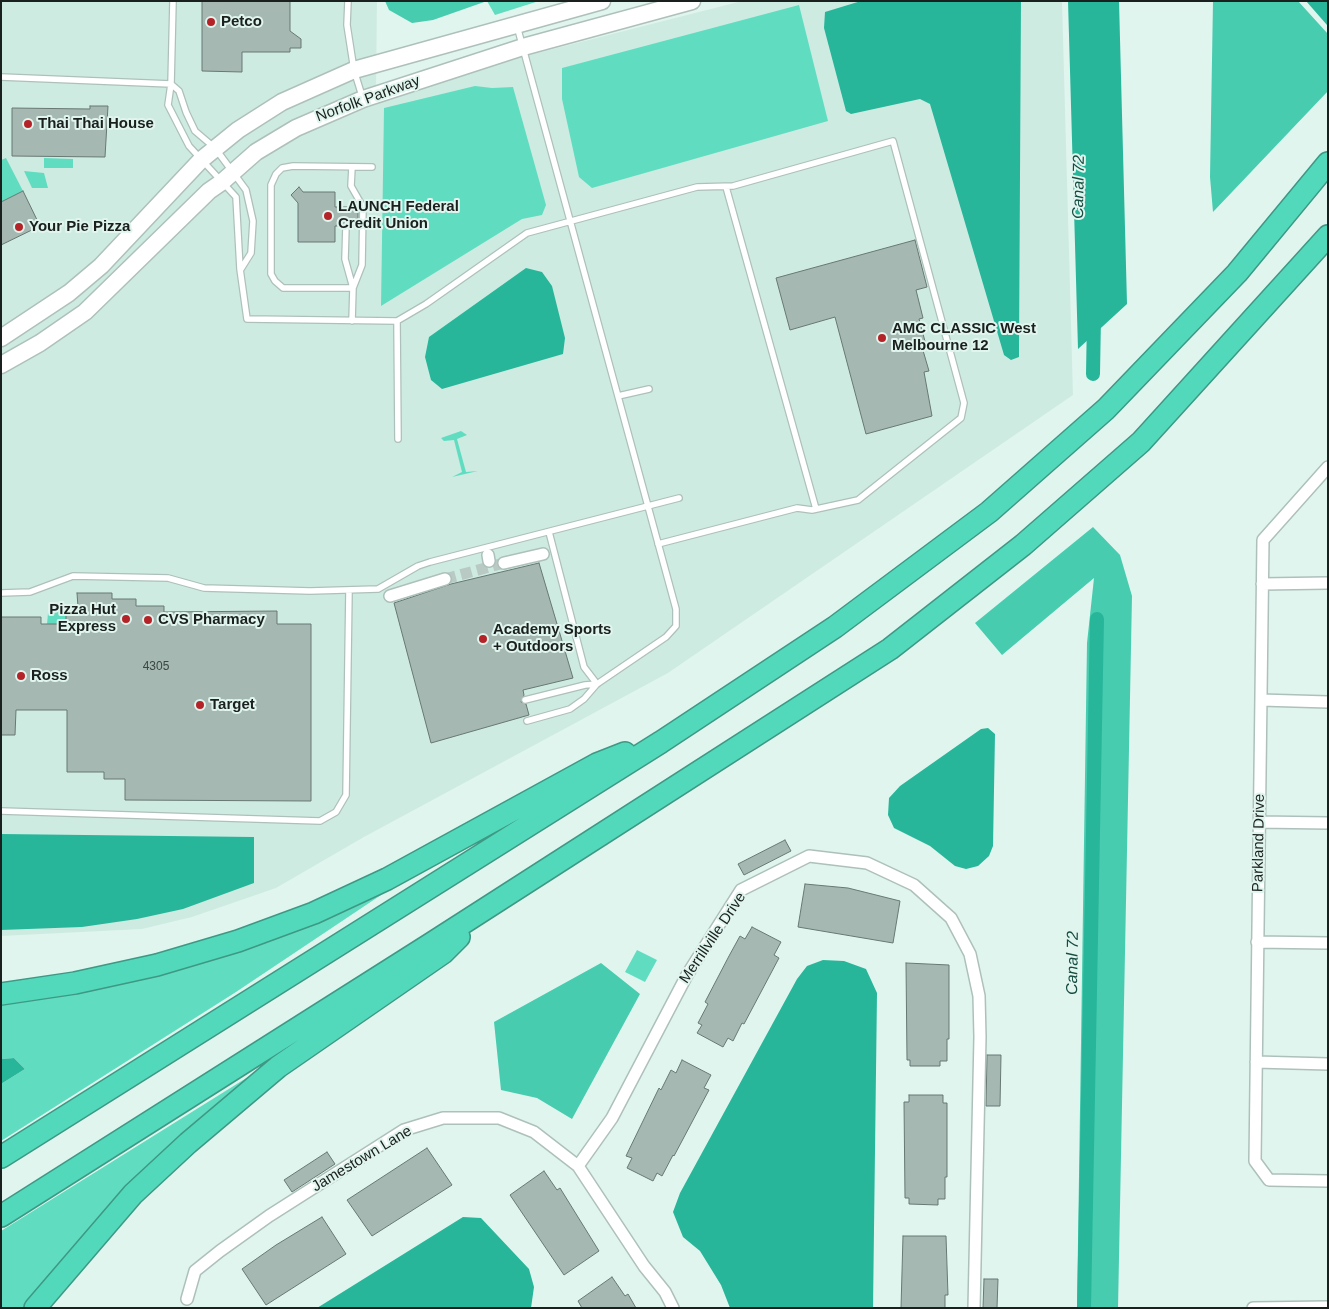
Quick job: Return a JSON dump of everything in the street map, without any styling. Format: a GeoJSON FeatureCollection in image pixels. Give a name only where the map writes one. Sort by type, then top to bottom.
{"type":"FeatureCollection","features":[{"type":"Feature","properties":{"kind":"highway"},"geometry":{"type":"LineString","coordinates":[[1,1157],[660,742],[835,627],[989,512],[1113,402],[1237,273],[1328,163]]}},
{"type":"Feature","properties":{"kind":"highway"},"geometry":{"type":"LineString","coordinates":[[1,1216],[890,649],[1023,544],[1141,442],[1328,236]]}},
{"type":"Feature","properties":{"kind":"highway"},"geometry":{"type":"LineString","coordinates":[[1,994],[75,983],[157,965],[238,941],[314,913],[387,879],[597,764],[660,742]]}},
{"type":"Feature","properties":{"kind":"highway"},"geometry":{"type":"LineString","coordinates":[[35,1308],[133,1194],[188,1144],[278,1067],[443,954],[493,903]]}},
{"type":"Feature","properties":{"kind":"street","name":"Norfolk Parkway"},"geometry":{"type":"LineString","coordinates":[[1,338],[69,293],[101,266],[201,160],[238,130],[282,102],[354,70],[602,1]]}},
{"type":"Feature","properties":{"kind":"street","name":"Norfolk Parkway"},"geometry":{"type":"LineString","coordinates":[[1,365],[40,343],[85,312],[209,191],[256,152],[296,128],[363,98],[523,47],[692,1]]}},
{"type":"Feature","properties":{"kind":"street","name":"Parkland Drive"},"geometry":{"type":"LineString","coordinates":[[1328,467],[1264,540],[1255,1162],[1269,1180],[1328,1181]]}},
{"type":"Feature","properties":{"kind":"street"},"geometry":{"type":"LineString","coordinates":[[504,563],[543,554]]}},
{"type":"Feature","properties":{"kind":"street"},"geometry":{"type":"LineString","coordinates":[[390,596],[445,579]]}},
{"type":"Feature","properties":{"kind":"street"},"geometry":{"type":"LineString","coordinates":[[1262,584],[1328,583]]}},
{"type":"Feature","properties":{"kind":"street"},"geometry":{"type":"LineString","coordinates":[[1261,700],[1328,702]]}},
{"type":"Feature","properties":{"kind":"street"},"geometry":{"type":"LineString","coordinates":[[1259,822],[1328,823]]}},
{"type":"Feature","properties":{"kind":"street","name":"Merrillville Drive"},"geometry":{"type":"LineString","coordinates":[[578,1166],[612,1118],[687,975],[741,890],[809,856],[867,863],[914,885],[951,918],[970,954],[979,996],[980,1037],[974,1308]]}},
{"type":"Feature","properties":{"kind":"street"},"geometry":{"type":"LineString","coordinates":[[1257,942],[1328,943]]}},
{"type":"Feature","properties":{"kind":"street"},"geometry":{"type":"LineString","coordinates":[[1256,1062],[1328,1064]]}},
{"type":"Feature","properties":{"kind":"street","name":"Jamestown Lane"},"geometry":{"type":"LineString","coordinates":[[187,1299],[195,1271],[220,1251],[269,1216],[404,1130],[442,1118],[499,1118],[534,1132],[578,1166],[644,1266],[665,1292],[673,1308]]}},
{"type":"Feature","properties":{"kind":"street"},"geometry":{"type":"LineString","coordinates":[[1253,1308],[1328,1307]]}},
{"type":"Feature","properties":{"kind":"lane"},"geometry":{"type":"LineString","coordinates":[[173,1],[172,84],[168,105],[189,146],[201,160],[246,190],[253,221],[251,253],[240,269]]}},
{"type":"Feature","properties":{"kind":"lane"},"geometry":{"type":"LineString","coordinates":[[348,1],[347,26],[354,70],[363,98]]}},
{"type":"Feature","properties":{"kind":"lane"},"geometry":{"type":"LineString","coordinates":[[516,24],[676,610],[676,626],[666,637],[597,684],[584,699],[570,709],[527,721]]}},
{"type":"Feature","properties":{"kind":"lane"},"geometry":{"type":"LineString","coordinates":[[1,77],[172,84],[179,91],[195,131],[215,148],[236,197],[240,269],[246,319],[397,320],[426,304],[527,233],[697,187],[726,186],[893,140],[964,403],[962,418],[858,500],[816,509],[797,508],[658,544]]}},
{"type":"Feature","properties":{"kind":"lane"},"geometry":{"type":"LineString","coordinates":[[353,288],[283,288],[275,281],[271,274],[271,185],[276,174],[282,168],[293,166],[372,167]]}},
{"type":"Feature","properties":{"kind":"lane"},"geometry":{"type":"LineString","coordinates":[[352,167],[351,186],[363,207],[362,265],[353,288]]}},
{"type":"Feature","properties":{"kind":"lane"},"geometry":{"type":"LineString","coordinates":[[726,186],[816,509]]}},
{"type":"Feature","properties":{"kind":"lane"},"geometry":{"type":"LineString","coordinates":[[346,226],[345,259],[353,288],[352,321]]}},
{"type":"Feature","properties":{"kind":"lane"},"geometry":{"type":"LineString","coordinates":[[397,320],[398,439]]}},
{"type":"Feature","properties":{"kind":"lane"},"geometry":{"type":"LineString","coordinates":[[618,396],[649,389]]}},
{"type":"Feature","properties":{"kind":"lane"},"geometry":{"type":"LineString","coordinates":[[1,593],[30,592],[73,576],[168,578],[204,588],[310,592],[378,589],[418,566],[430,562],[679,498]]}},
{"type":"Feature","properties":{"kind":"lane"},"geometry":{"type":"LineString","coordinates":[[549,532],[584,667],[597,684]]}},
{"type":"Feature","properties":{"kind":"lane"},"geometry":{"type":"LineString","coordinates":[[1,811],[320,821],[336,812],[346,795],[349,590]]}},
{"type":"Feature","properties":{"kind":"lane"},"geometry":{"type":"LineString","coordinates":[[525,700],[585,685],[597,684]]}},
{"type":"Feature","properties":{"kind":"shaded area"},"geometry":{"type":"Polygon","coordinates":[[[1,1],[377,1],[376,94],[742,1],[1062,1],[1073,395],[668,673],[364,837],[276,888],[192,917],[142,929],[1,936],[1,1]]]}},
{"type":"Feature","properties":{"kind":"shaded area"},"geometry":{"type":"Polygon","coordinates":[[[385,1],[487,1],[433,20],[412,23],[389,10],[385,1]]]}},
{"type":"Feature","properties":{"kind":"shaded area"},"geometry":{"type":"Polygon","coordinates":[[[487,1],[539,1],[495,15],[487,1]]]}},
{"type":"Feature","properties":{"kind":"shaded area"},"geometry":{"type":"Polygon","coordinates":[[[1213,1],[1298,1],[1328,34],[1328,91],[1213,212],[1210,177],[1213,1]]]}},
{"type":"Feature","properties":{"kind":"shaded area"},"geometry":{"type":"Polygon","coordinates":[[[799,5],[828,121],[592,188],[579,177],[562,99],[562,68],[799,5]]]}},
{"type":"Feature","properties":{"kind":"shaded area"},"geometry":{"type":"Polygon","coordinates":[[[475,86],[492,88],[513,87],[546,205],[542,215],[522,219],[381,306],[384,108],[475,86]]]}},
{"type":"Feature","properties":{"kind":"shaded area"},"geometry":{"type":"Polygon","coordinates":[[[6,158],[23,191],[1,202],[1,160],[6,158]]]}},
{"type":"Feature","properties":{"kind":"shaded area"},"geometry":{"type":"Polygon","coordinates":[[[44,158],[73,159],[73,168],[44,168],[44,158]]]}},
{"type":"Feature","properties":{"kind":"shaded area"},"geometry":{"type":"Polygon","coordinates":[[[24,171],[44,173],[48,188],[32,188],[24,171]]]}},
{"type":"Feature","properties":{"kind":"shaded area"},"geometry":{"type":"Polygon","coordinates":[[[461,431],[467,435],[457,439],[466,472],[478,471],[452,477],[462,472],[454,440],[444,441],[441,438],[461,431]]]}},
{"type":"Feature","properties":{"kind":"shaded area"},"geometry":{"type":"Polygon","coordinates":[[[1093,527],[1120,555],[1132,596],[1118,1308],[1077,1308],[1087,643],[1094,578],[1002,655],[975,623],[1093,527]]]}},
{"type":"Feature","properties":{"kind":"shaded area"},"geometry":{"type":"Polygon","coordinates":[[[66,604],[66,624],[47,624],[48,613],[66,604]]]}},
{"type":"Feature","properties":{"kind":"shaded area"},"geometry":{"type":"Polygon","coordinates":[[[390,889],[236,992],[1,1141],[1,1084],[25,1069],[14,1058],[1,1059],[1,1000],[390,889]]]}},
{"type":"Feature","properties":{"kind":"shaded area"},"geometry":{"type":"Polygon","coordinates":[[[637,950],[657,960],[645,982],[625,972],[637,950]]]}},
{"type":"Feature","properties":{"kind":"shaded area"},"geometry":{"type":"Polygon","coordinates":[[[601,963],[640,994],[572,1119],[537,1098],[501,1090],[494,1022],[601,963]]]}},
{"type":"Feature","properties":{"kind":"shaded area"},"geometry":{"type":"Polygon","coordinates":[[[272,1062],[30,1308],[1,1308],[1,1231],[272,1062]]]}},
{"type":"Feature","properties":{"kind":"water"},"geometry":{"type":"Polygon","coordinates":[[[861,1],[1021,1],[1019,357],[1011,360],[1004,355],[930,104],[920,99],[851,114],[846,111],[824,28],[825,12],[861,1]]]}},
{"type":"Feature","properties":{"kind":"water"},"geometry":{"type":"Polygon","coordinates":[[[1068,1],[1119,1],[1127,304],[1078,349],[1068,1]]]}},
{"type":"Feature","properties":{"kind":"water"},"geometry":{"type":"Polygon","coordinates":[[[1306,1],[1328,1],[1327,25],[1306,1]]]}},
{"type":"Feature","properties":{"kind":"water"},"geometry":{"type":"Polygon","coordinates":[[[526,268],[542,272],[552,286],[565,338],[563,354],[442,389],[431,380],[425,357],[429,337],[526,268]]]}},
{"type":"Feature","properties":{"kind":"water"},"geometry":{"type":"Polygon","coordinates":[[[988,728],[995,734],[993,846],[989,856],[978,866],[966,869],[955,866],[930,846],[894,828],[888,815],[889,798],[900,786],[981,729],[988,728]]]}},
{"type":"Feature","properties":{"kind":"water"},"geometry":{"type":"Polygon","coordinates":[[[1,834],[254,837],[254,883],[183,909],[137,919],[82,927],[1,930],[1,834]]]}},
{"type":"Feature","properties":{"kind":"water"},"geometry":{"type":"Polygon","coordinates":[[[823,960],[844,961],[866,969],[877,993],[873,1308],[730,1308],[721,1285],[700,1251],[683,1237],[673,1212],[680,1193],[797,979],[807,966],[823,960]]]}},
{"type":"Feature","properties":{"kind":"water"},"geometry":{"type":"Polygon","coordinates":[[[14,1058],[25,1069],[1,1084],[1,1059],[14,1058]]]}},
{"type":"Feature","properties":{"kind":"water"},"geometry":{"type":"Polygon","coordinates":[[[463,1217],[481,1218],[529,1269],[534,1287],[531,1308],[317,1308],[463,1217]]]}},
{"type":"Feature","properties":{"kind":"building"},"geometry":{"type":"Polygon","coordinates":[[[202,1],[290,1],[290,31],[301,39],[301,48],[290,48],[290,52],[242,52],[242,72],[202,71],[202,1]]]}},
{"type":"Feature","properties":{"kind":"building"},"geometry":{"type":"Polygon","coordinates":[[[90,106],[108,106],[105,157],[12,156],[12,108],[90,109],[90,106]]]}},
{"type":"Feature","properties":{"kind":"building","name":"LAUNCH Federal Credit Union"},"geometry":{"type":"Polygon","coordinates":[[[299,187],[303,192],[335,192],[335,207],[358,207],[358,226],[351,226],[346,221],[341,226],[335,226],[335,242],[298,242],[298,203],[291,195],[299,187]]]}},
{"type":"Feature","properties":{"kind":"building"},"geometry":{"type":"Polygon","coordinates":[[[23,191],[40,226],[1,245],[1,202],[23,191]]]}},
{"type":"Feature","properties":{"kind":"building","name":"AMC CLASSIC West Melbourne 12"},"geometry":{"type":"Polygon","coordinates":[[[915,240],[927,287],[916,290],[923,318],[919,319],[926,345],[922,347],[929,371],[924,372],[932,416],[866,434],[835,317],[790,330],[776,278],[915,240]]]}},
{"type":"Feature","properties":{"kind":"building","name":"Academy Sports + Outdoors"},"geometry":{"type":"Polygon","coordinates":[[[539,563],[573,678],[523,690],[524,695],[521,702],[526,704],[529,715],[431,743],[394,603],[451,584],[539,563]]]}},
{"type":"Feature","properties":{"kind":"building"},"geometry":{"type":"Polygon","coordinates":[[[77,593],[112,593],[112,599],[136,599],[136,606],[164,606],[164,612],[277,611],[277,624],[311,624],[311,801],[125,800],[125,779],[104,779],[104,772],[67,772],[67,710],[16,710],[15,735],[1,735],[1,617],[41,617],[41,624],[66,624],[66,607],[78,607],[77,593]]]}},
{"type":"Feature","properties":{"kind":"building"},"geometry":{"type":"Polygon","coordinates":[[[785,840],[791,851],[744,875],[738,864],[785,840]]]}},
{"type":"Feature","properties":{"kind":"building"},"geometry":{"type":"Polygon","coordinates":[[[805,884],[848,888],[900,901],[893,943],[798,927],[805,884]]]}},
{"type":"Feature","properties":{"kind":"building"},"geometry":{"type":"Polygon","coordinates":[[[752,927],[781,942],[774,955],[779,958],[744,1024],[742,1023],[733,1041],[728,1038],[723,1047],[697,1033],[702,1025],[698,1023],[708,1004],[705,1002],[740,936],[745,939],[752,927]]]}},
{"type":"Feature","properties":{"kind":"building"},"geometry":{"type":"Polygon","coordinates":[[[906,963],[949,965],[949,1039],[947,1039],[947,1061],[940,1061],[940,1066],[910,1066],[910,1060],[907,1060],[906,963]]]}},
{"type":"Feature","properties":{"kind":"building"},"geometry":{"type":"Polygon","coordinates":[[[987,1055],[1001,1055],[1000,1106],[986,1106],[987,1055]]]}},
{"type":"Feature","properties":{"kind":"building"},"geometry":{"type":"Polygon","coordinates":[[[682,1060],[711,1075],[704,1088],[709,1090],[662,1176],[657,1173],[653,1181],[627,1168],[632,1158],[626,1156],[659,1088],[661,1090],[671,1070],[676,1073],[682,1060]]]}},
{"type":"Feature","properties":{"kind":"building"},"geometry":{"type":"Polygon","coordinates":[[[909,1095],[943,1095],[943,1103],[947,1103],[947,1177],[945,1177],[945,1199],[938,1199],[938,1205],[909,1204],[909,1198],[905,1198],[904,1102],[909,1102],[909,1095]]]}},
{"type":"Feature","properties":{"kind":"building"},"geometry":{"type":"Polygon","coordinates":[[[427,1148],[452,1185],[372,1236],[347,1200],[427,1148]]]}},
{"type":"Feature","properties":{"kind":"building"},"geometry":{"type":"Polygon","coordinates":[[[327,1152],[335,1164],[292,1192],[284,1180],[327,1152]]]}},
{"type":"Feature","properties":{"kind":"building"},"geometry":{"type":"Polygon","coordinates":[[[544,1171],[557,1190],[560,1188],[599,1251],[564,1275],[510,1195],[544,1171]]]}},
{"type":"Feature","properties":{"kind":"building"},"geometry":{"type":"Polygon","coordinates":[[[322,1217],[346,1254],[266,1305],[242,1269],[276,1245],[322,1217]]]}},
{"type":"Feature","properties":{"kind":"building"},"geometry":{"type":"Polygon","coordinates":[[[903,1236],[946,1236],[948,1295],[945,1295],[945,1308],[901,1308],[903,1236]]]}},
{"type":"Feature","properties":{"kind":"building"},"geometry":{"type":"Polygon","coordinates":[[[612,1277],[625,1296],[628,1294],[636,1308],[582,1308],[578,1301],[612,1277]]]}},
{"type":"Feature","properties":{"kind":"building"},"geometry":{"type":"Polygon","coordinates":[[[984,1279],[998,1279],[997,1308],[983,1308],[984,1279]]]}},
{"type":"Feature","properties":{"kind":"waterway","name":"Canal 72"},"geometry":{"type":"LineString","coordinates":[[1093,374],[1094,317]]}},
{"type":"Feature","properties":{"kind":"waterway","name":"Canal 72"},"geometry":{"type":"LineString","coordinates":[[1084,1308],[1097,619]]}},
{"type":"Feature","properties":{"kind":"tunnel"},"geometry":{"type":"LineString","coordinates":[[445,579],[504,563]]}},
{"type":"Feature","properties":{"kind":"place","name":"Petco"},"geometry":{"type":"Point","coordinates":[211,22]}},
{"type":"Feature","properties":{"kind":"place","name":"Thai Thai House"},"geometry":{"type":"Point","coordinates":[28,124]}},
{"type":"Feature","properties":{"kind":"place","name":"LAUNCH Federal Credit Union"},"geometry":{"type":"Point","coordinates":[328,216]}},
{"type":"Feature","properties":{"kind":"place","name":"Your Pie Pizza"},"geometry":{"type":"Point","coordinates":[19,227]}},
{"type":"Feature","properties":{"kind":"place","name":"AMC CLASSIC West Melbourne 12"},"geometry":{"type":"Point","coordinates":[882,338]}},
{"type":"Feature","properties":{"kind":"place","name":"Pizza Hut Express"},"geometry":{"type":"Point","coordinates":[126,619]}},
{"type":"Feature","properties":{"kind":"place","name":"CVS Pharmacy"},"geometry":{"type":"Point","coordinates":[148,620]}},
{"type":"Feature","properties":{"kind":"place","name":"Academy Sports + Outdoors"},"geometry":{"type":"Point","coordinates":[483,639]}},
{"type":"Feature","properties":{"kind":"place","name":"Ross"},"geometry":{"type":"Point","coordinates":[21,676]}},
{"type":"Feature","properties":{"kind":"place","name":"Target"},"geometry":{"type":"Point","coordinates":[200,705]}}]}
